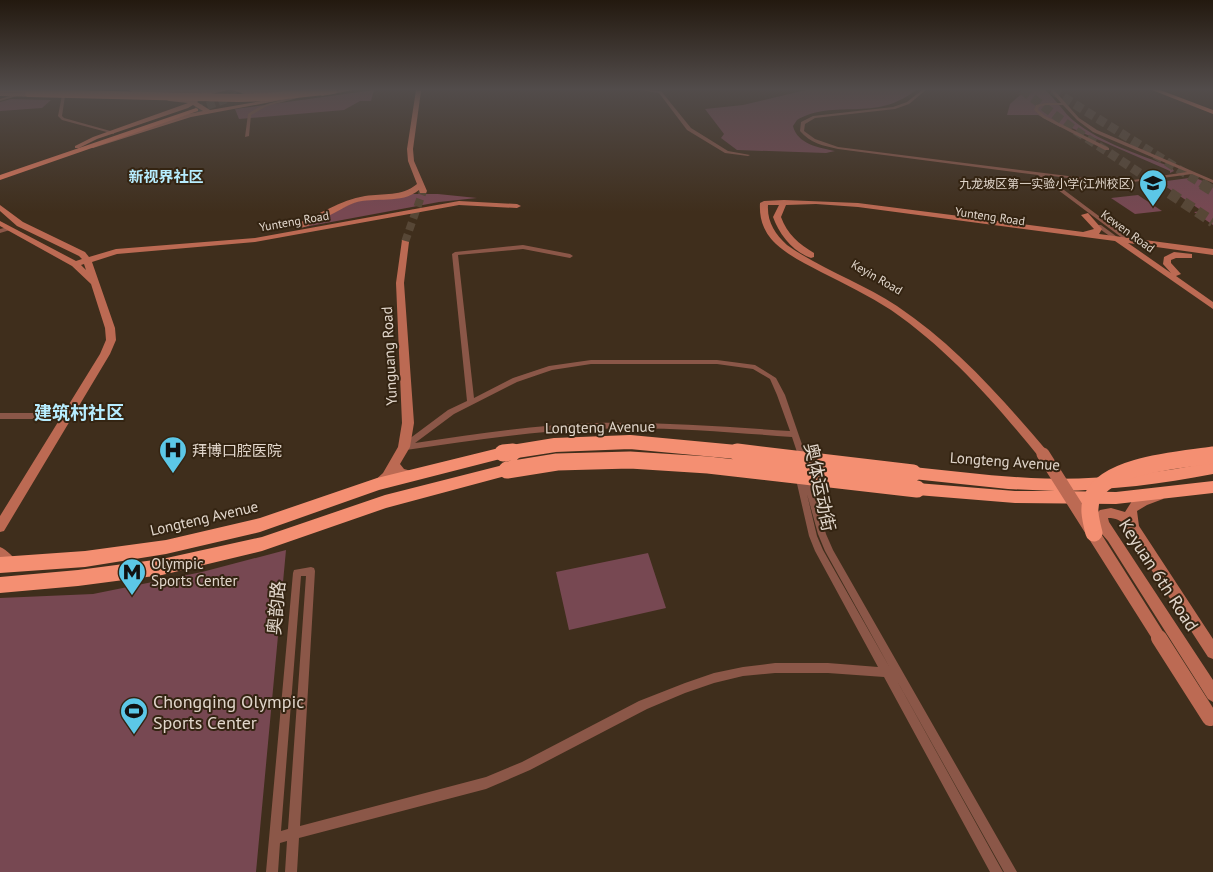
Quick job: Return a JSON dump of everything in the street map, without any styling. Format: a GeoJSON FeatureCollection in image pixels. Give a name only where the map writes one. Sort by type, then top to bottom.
{"type":"FeatureCollection","features":[{"type":"Feature","properties":{"kind":"highway","name":"Longteng Avenue"},"geometry":{"type":"LineString","coordinates":[[4,561],[85,559],[166,547],[260,525],[377,484],[411,475],[503,453],[555,445],[630,442],[708,448],[1015,497],[1116,498],[1213,487]]}},
{"type":"Feature","properties":{"kind":"highway"},"geometry":{"type":"LineString","coordinates":[[1098,528],[1089,516],[1093,494],[1101,484],[1113,476],[1133,470],[1213,455]]}},
{"type":"Feature","properties":{"kind":"highway","name":"Longteng Avenue"},"geometry":{"type":"LineString","coordinates":[[0,585],[78,578],[162,567],[262,544],[385,502],[507,470],[557,462],[630,460],[915,481],[1060,484],[1108,482],[1213,468]]}},
{"type":"Feature","properties":{"kind":"main road"},"geometry":{"type":"LineString","coordinates":[[0,178],[129,131]]}},
{"type":"Feature","properties":{"kind":"main road"},"geometry":{"type":"LineString","coordinates":[[0,172],[78,149]]}},
{"type":"Feature","properties":{"kind":"street"},"geometry":{"type":"LineString","coordinates":[[107,131],[112,132]]}},
{"type":"Feature","properties":{"kind":"street"},"geometry":{"type":"LineString","coordinates":[[78,149],[116,131]]}},
{"type":"Feature","properties":{"kind":"street"},"geometry":{"type":"LineString","coordinates":[[78,149],[139,131]]}},
{"type":"Feature","properties":{"kind":"street"},"geometry":{"type":"LineString","coordinates":[[247,136],[248,131]]}},
{"type":"Feature","properties":{"kind":"street"},"geometry":{"type":"LineString","coordinates":[[255,240],[316,220],[357,200],[400,196],[422,188],[411,161],[410,149],[412,131]]}},
{"type":"Feature","properties":{"kind":"street"},"geometry":{"type":"LineString","coordinates":[[692,131],[727,152],[748,155]]}},
{"type":"Feature","properties":{"kind":"street"},"geometry":{"type":"LineString","coordinates":[[802,131],[817,142],[838,148],[1081,179],[1133,181],[1192,173]]}},
{"type":"Feature","properties":{"kind":"street"},"geometry":{"type":"LineString","coordinates":[[1071,131],[1107,149]]}},
{"type":"Feature","properties":{"kind":"street"},"geometry":{"type":"LineString","coordinates":[[1096,131],[1213,182]]}},
{"type":"Feature","properties":{"kind":"street","name":"Kewen Road"},"geometry":{"type":"LineString","coordinates":[[1030,173],[1116,239],[1139,248],[1213,299]]}},
{"type":"Feature","properties":{"kind":"street","name":"Kewen Road"},"geometry":{"type":"LineString","coordinates":[[1038,174],[1128,244],[1213,306]]}},
{"type":"Feature","properties":{"kind":"street"},"geometry":{"type":"LineString","coordinates":[[1069,198],[1058,183],[1064,180],[1081,179]]}},
{"type":"Feature","properties":{"kind":"street","name":"Yunteng Road"},"geometry":{"type":"LineString","coordinates":[[75,264],[116,252],[255,240],[459,203],[517,206]]}},
{"type":"Feature","properties":{"kind":"street","name":"Yunteng Road"},"geometry":{"type":"LineString","coordinates":[[782,204],[860,210],[1128,244],[1213,252]]}},
{"type":"Feature","properties":{"kind":"street","name":"Keyin Road"},"geometry":{"type":"LineString","coordinates":[[782,204],[777,217],[778,222],[790,240],[807,252],[900,305],[952,345],[969,362],[965,363],[957,359]]}},
{"type":"Feature","properties":{"kind":"street","name":"Yunteng Road"},"geometry":{"type":"LineString","coordinates":[[763,205],[858,205],[1116,239]]}},
{"type":"Feature","properties":{"kind":"street","name":"Keyin Road"},"geometry":{"type":"LineString","coordinates":[[763,205],[764,218],[768,229],[789,250],[894,308],[957,359],[993,396],[1043,454],[1098,528]]}},
{"type":"Feature","properties":{"kind":"street"},"geometry":{"type":"LineString","coordinates":[[0,207],[20,224],[82,254],[87,260],[110,328],[111,340],[105,354],[0,527]]}},
{"type":"Feature","properties":{"kind":"street"},"geometry":{"type":"LineString","coordinates":[[1076,234],[1089,234],[1097,231],[1096,227],[1085,215]]}},
{"type":"Feature","properties":{"kind":"street"},"geometry":{"type":"LineString","coordinates":[[0,223],[4,230],[75,264],[94,283]]}},
{"type":"Feature","properties":{"kind":"street","name":"Yunguang Road"},"geometry":{"type":"LineString","coordinates":[[377,484],[387,476],[404,448],[408,423],[400,283],[405,242]]}},
{"type":"Feature","properties":{"kind":"street"},"geometry":{"type":"LineString","coordinates":[[471,403],[455,254],[523,247],[570,256]]}},
{"type":"Feature","properties":{"kind":"street"},"geometry":{"type":"LineString","coordinates":[[1139,248],[1213,258]]}},
{"type":"Feature","properties":{"kind":"street"},"geometry":{"type":"LineString","coordinates":[[1177,274],[1167,264],[1167,259],[1174,255],[1196,256]]}},
{"type":"Feature","properties":{"kind":"street"},"geometry":{"type":"LineString","coordinates":[[591,362],[717,362],[755,368],[772,378],[781,395],[792,434],[648,426],[595,426],[544,429],[404,448],[451,412],[471,403],[492,390],[551,368],[591,362]]}},
{"type":"Feature","properties":{"kind":"street"},"geometry":{"type":"LineString","coordinates":[[0,416],[68,416]]}},
{"type":"Feature","properties":{"kind":"street","name":"奥体运动街"},"geometry":{"type":"LineString","coordinates":[[792,434],[793,452],[816,543],[997,872]]}},
{"type":"Feature","properties":{"kind":"street","name":"奥体运动街"},"geometry":{"type":"LineString","coordinates":[[792,434],[801,452],[822,534],[829,551],[1011,872]]}},
{"type":"Feature","properties":{"kind":"street"},"geometry":{"type":"LineString","coordinates":[[393,465],[400,472],[411,475]]}},
{"type":"Feature","properties":{"kind":"street","name":"Keyuan 6th Road"},"geometry":{"type":"LineString","coordinates":[[1165,493],[1137,504],[1131,510],[1130,521],[1137,536],[1213,652]]}},
{"type":"Feature","properties":{"kind":"street","name":"Keyuan 6th Road"},"geometry":{"type":"LineString","coordinates":[[1056,498],[1088,511],[1098,528],[1113,537],[1213,694]]}},
{"type":"Feature","properties":{"kind":"street"},"geometry":{"type":"LineString","coordinates":[[1130,521],[1116,513],[1109,512],[1104,514],[1098,528],[1211,721]]}},
{"type":"Feature","properties":{"kind":"street","name":"奥韵路"},"geometry":{"type":"LineString","coordinates":[[272,872],[296,573],[311,570],[291,872]]}},
{"type":"Feature","properties":{"kind":"street"},"geometry":{"type":"LineString","coordinates":[[274,839],[486,784],[511,774],[641,706],[680,689],[722,676],[758,670],[793,668],[899,674]]}},
{"type":"Feature","properties":{"kind":"shaded area"},"geometry":{"type":"Polygon","coordinates":[[[721,131],[795,131],[804,141],[835,151],[826,153],[737,150],[721,138],[724,134],[721,131]]]}},
{"type":"Feature","properties":{"kind":"shaded area"},"geometry":{"type":"Polygon","coordinates":[[[1078,131],[1088,131],[1121,147],[1171,167],[1174,171],[1170,173],[1170,171],[1078,131]]]}},
{"type":"Feature","properties":{"kind":"shaded area"},"geometry":{"type":"Polygon","coordinates":[[[1189,178],[1198,179],[1213,185],[1213,225],[1194,212],[1202,211],[1159,182],[1189,178]]]}},
{"type":"Feature","properties":{"kind":"shaded area"},"geometry":{"type":"Polygon","coordinates":[[[411,194],[438,194],[477,198],[439,202],[299,228],[357,201],[411,194]]]}},
{"type":"Feature","properties":{"kind":"shaded area"},"geometry":{"type":"Polygon","coordinates":[[[1138,195],[1162,211],[1135,214],[1111,198],[1138,195]]]}},
{"type":"Feature","properties":{"kind":"shaded area","name":"Chongqing Olympic Sports Center"},"geometry":{"type":"Polygon","coordinates":[[[286,550],[256,872],[0,872],[0,598],[93,594],[202,572],[286,550]]]}},
{"type":"Feature","properties":{"kind":"shaded area"},"geometry":{"type":"Polygon","coordinates":[[[648,553],[666,608],[569,630],[556,572],[648,553]]]}},
{"type":"Feature","properties":{"kind":"tunnel"},"geometry":{"type":"LineString","coordinates":[[1076,131],[1158,185]]}},
{"type":"Feature","properties":{"kind":"tunnel"},"geometry":{"type":"LineString","coordinates":[[1117,131],[1204,185]]}},
{"type":"Feature","properties":{"kind":"tunnel"},"geometry":{"type":"LineString","coordinates":[[1156,184],[1213,222]]}},
{"type":"Feature","properties":{"kind":"tunnel"},"geometry":{"type":"LineString","coordinates":[[1202,184],[1213,191]]}},
{"type":"Feature","properties":{"kind":"tunnel"},"geometry":{"type":"LineString","coordinates":[[405,242],[423,191]]}},
{"type":"Feature","properties":{"kind":"place","name":"九龙坡区第一实验小学(江州校区)"},"geometry":{"type":"Point","coordinates":[1153,207]}},
{"type":"Feature","properties":{"kind":"place","name":"拜博口腔医院"},"geometry":{"type":"Point","coordinates":[173,474]}},
{"type":"Feature","properties":{"kind":"place","name":"Olympic Sports Center"},"geometry":{"type":"Point","coordinates":[132,596]}},
{"type":"Feature","properties":{"kind":"place","name":"Chongqing Olympic Sports Center"},"geometry":{"type":"Point","coordinates":[134,735]}},
{"type":"Feature","properties":{"kind":"district","name":"新视界社区"},"geometry":{"type":"Point","coordinates":[166,176]}},
{"type":"Feature","properties":{"kind":"district","name":"建筑村社区"},"geometry":{"type":"Point","coordinates":[79,412]}}]}
